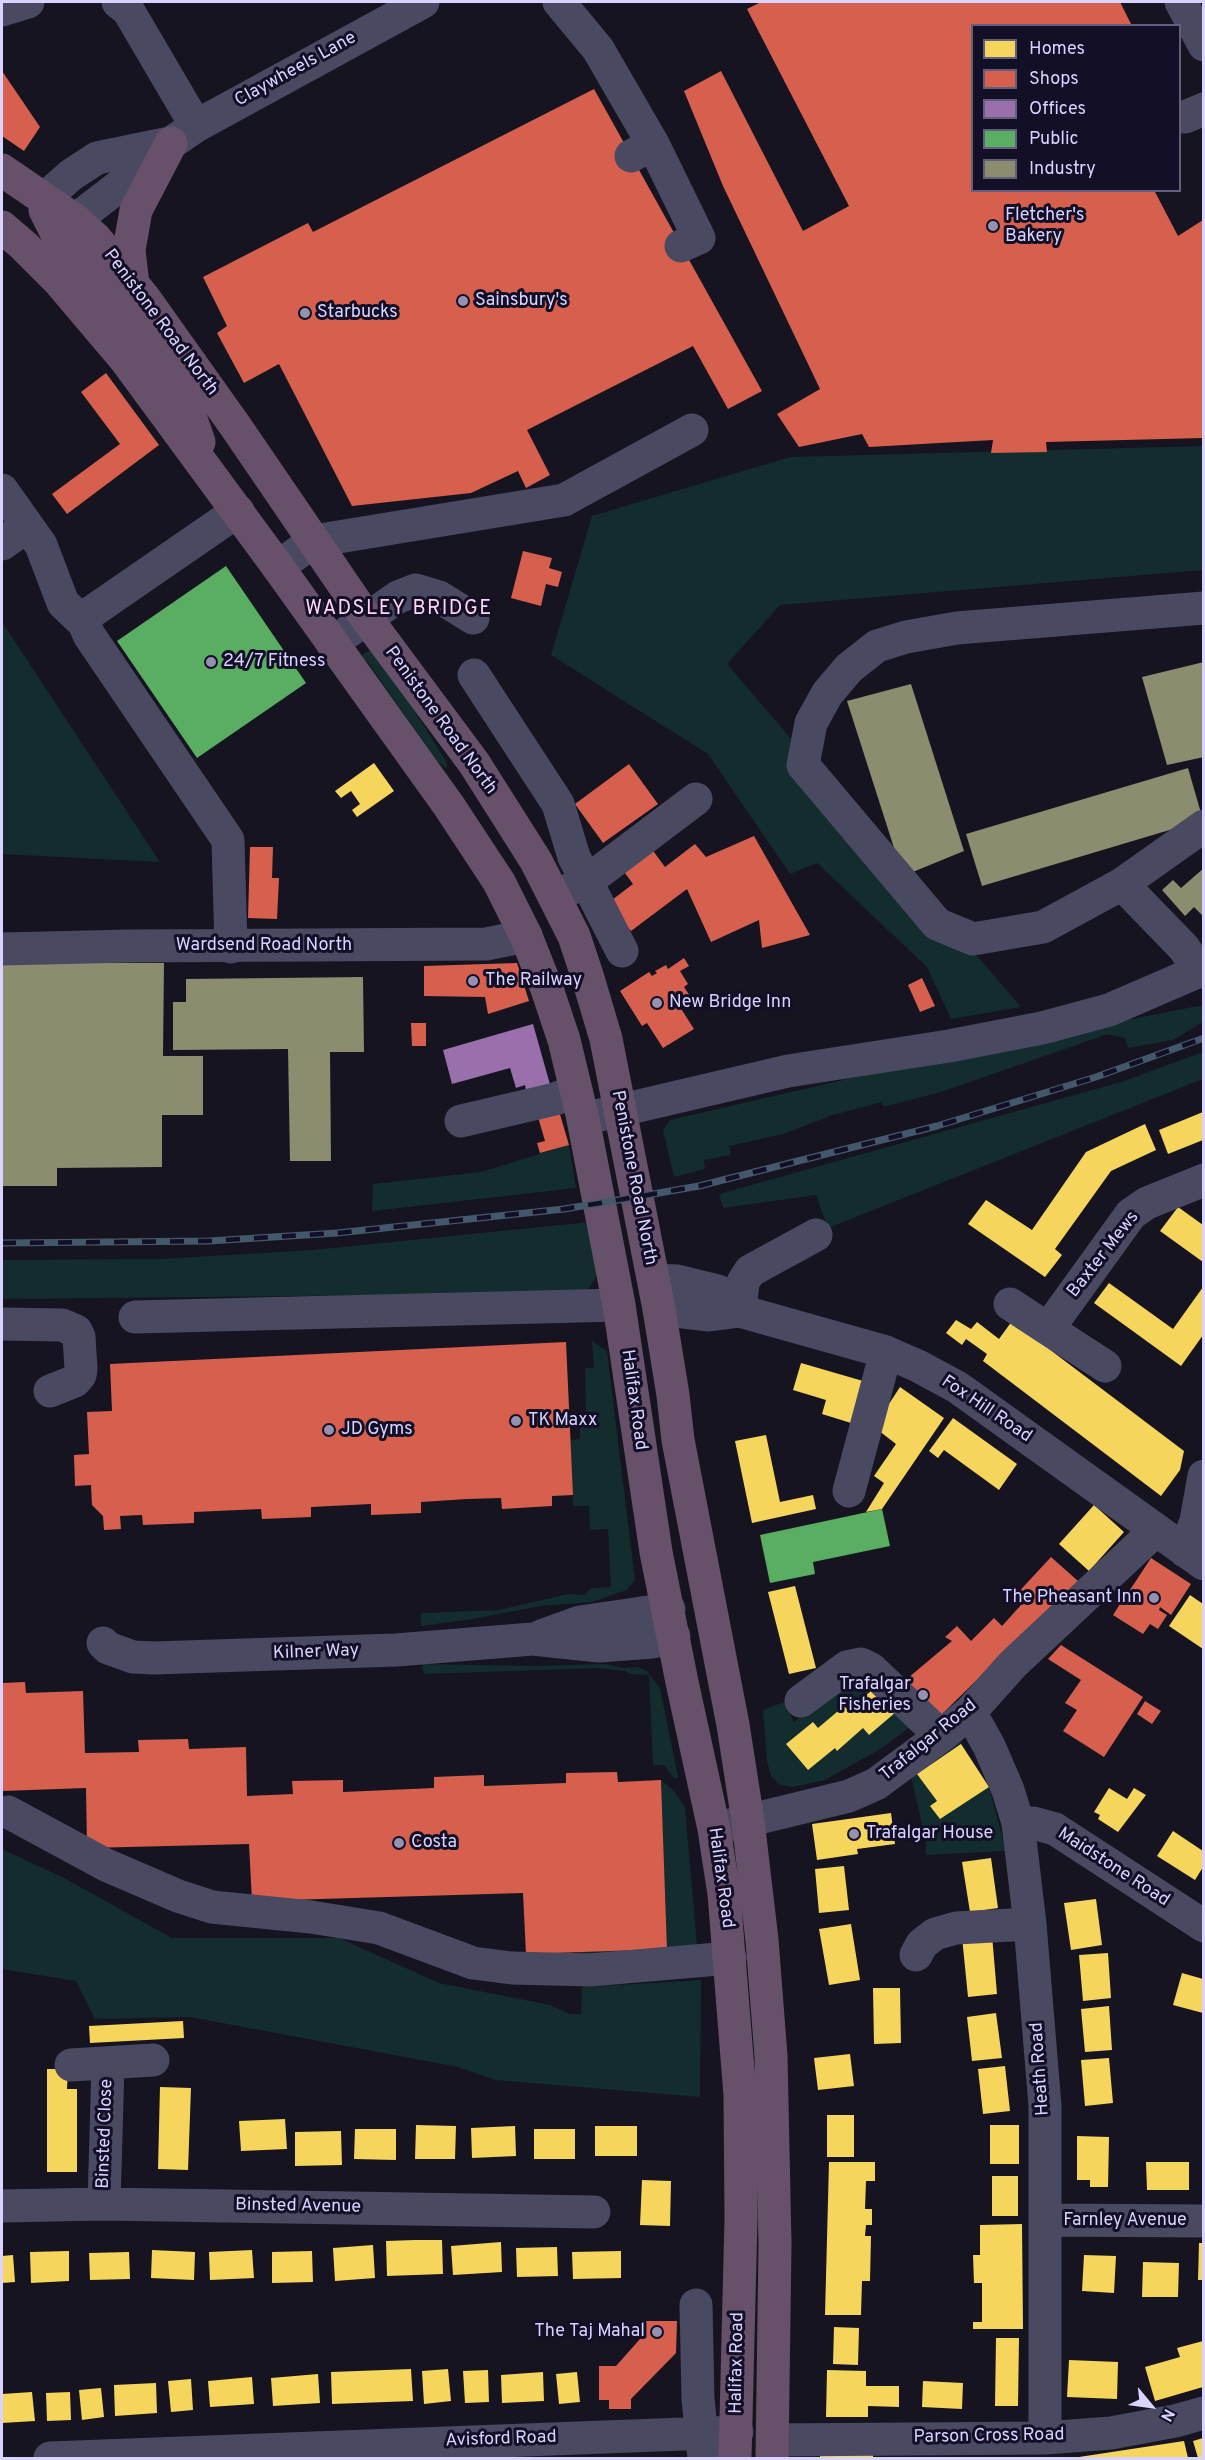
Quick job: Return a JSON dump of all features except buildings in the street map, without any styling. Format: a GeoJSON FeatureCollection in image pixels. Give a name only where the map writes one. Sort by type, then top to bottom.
{"type":"FeatureCollection","features":[{"type":"Feature","properties":{"kind":"highway"},"geometry":{"type":"LineString","coordinates":[[133,285],[129,250],[134,218],[142,196],[184,134]]}},
{"type":"Feature","properties":{"kind":"highway","name":"Penistone Road North"},"geometry":{"type":"LineString","coordinates":[[2,170],[45,198],[65,226],[107,250],[236,427],[367,619],[474,764],[536,861],[574,936],[606,1039],[657,1295]]}},
{"type":"Feature","properties":{"kind":"highway"},"geometry":{"type":"LineString","coordinates":[[9,237],[40,240],[65,226],[99,280],[184,399],[209,472]]}},
{"type":"Feature","properties":{"kind":"highway"},"geometry":{"type":"LineString","coordinates":[[9,237],[67,289],[112,343],[238,511],[449,806],[499,882],[526,936],[548,989],[564,1040],[619,1305],[657,1295]]}},
{"type":"Feature","properties":{"kind":"highway"},"geometry":{"type":"LineString","coordinates":[[526,936],[543,927],[551,914],[554,897]]}},
{"type":"Feature","properties":{"kind":"highway","name":"Halifax Road"},"geometry":{"type":"LineString","coordinates":[[657,1295],[678,1440],[748,1821],[762,1940],[771,2056],[775,2244],[772,2449]]}},
{"type":"Feature","properties":{"kind":"highway","name":"Halifax Road"},"geometry":{"type":"LineString","coordinates":[[619,1305],[655,1540],[714,1829],[724,1894],[740,2095],[741,2219],[736,2445]]}},
{"type":"Feature","properties":{"kind":"highway"},"geometry":{"type":"LineString","coordinates":[[671,1623],[696,1629],[711,1618]]}},
{"type":"Feature","properties":{"kind":"street"},"geometry":{"type":"LineString","coordinates":[[2,10],[28,2]]}},
{"type":"Feature","properties":{"kind":"street","name":"Claywheels Lane"},"geometry":{"type":"LineString","coordinates":[[65,226],[184,134],[423,2]]}},
{"type":"Feature","properties":{"kind":"street"},"geometry":{"type":"LineString","coordinates":[[559,2],[598,49],[642,150],[699,238],[681,246]]}},
{"type":"Feature","properties":{"kind":"street"},"geometry":{"type":"LineString","coordinates":[[1181,2],[1203,45]]}},
{"type":"Feature","properties":{"kind":"street"},"geometry":{"type":"LineString","coordinates":[[127,4],[184,134]]}},
{"type":"Feature","properties":{"kind":"street","name":"Claywheels Lane"},"geometry":{"type":"LineString","coordinates":[[45,198],[70,175],[97,158],[184,134]]}},
{"type":"Feature","properties":{"kind":"street"},"geometry":{"type":"LineString","coordinates":[[278,567],[314,541],[564,500],[692,430]]}},
{"type":"Feature","properties":{"kind":"street"},"geometry":{"type":"LineString","coordinates":[[2,490],[14,535],[40,545],[63,603],[84,623],[89,635],[228,840],[231,947]]}},
{"type":"Feature","properties":{"kind":"street"},"geometry":{"type":"LineString","coordinates":[[84,623],[90,613],[238,511]]}},
{"type":"Feature","properties":{"kind":"street"},"geometry":{"type":"LineString","coordinates":[[332,643],[398,597],[416,590],[439,597],[473,618]]}},
{"type":"Feature","properties":{"kind":"street"},"geometry":{"type":"LineString","coordinates":[[1203,608],[957,628],[906,637],[877,646],[849,668],[827,694],[811,723],[803,765],[937,924],[973,939],[1043,927],[1122,884],[1203,826]]}},
{"type":"Feature","properties":{"kind":"street"},"geometry":{"type":"LineString","coordinates":[[474,675],[558,804],[574,857],[622,951]]}},
{"type":"Feature","properties":{"kind":"street"},"geometry":{"type":"LineString","coordinates":[[554,897],[586,882],[696,799]]}},
{"type":"Feature","properties":{"kind":"street"},"geometry":{"type":"LineString","coordinates":[[461,1121],[555,1099],[620,1111],[788,1071],[949,1046],[1042,1028],[1109,1010],[1202,971],[1184,948],[1122,884]]}},
{"type":"Feature","properties":{"kind":"street","name":"Wardsend Road North"},"geometry":{"type":"LineString","coordinates":[[2,949],[486,944],[526,936]]}},
{"type":"Feature","properties":{"kind":"street","name":"Baxter Mews"},"geometry":{"type":"LineString","coordinates":[[1048,1329],[1131,1214],[1147,1203],[1203,1180]]}},
{"type":"Feature","properties":{"kind":"street"},"geometry":{"type":"LineString","coordinates":[[741,1311],[743,1282],[750,1271],[816,1235]]}},
{"type":"Feature","properties":{"kind":"street","name":"Fox Hill Road"},"geometry":{"type":"LineString","coordinates":[[657,1295],[709,1315],[741,1311],[886,1352],[918,1366],[957,1387],[1194,1557]]}},
{"type":"Feature","properties":{"kind":"street"},"geometry":{"type":"LineString","coordinates":[[1010,1304],[1106,1366]]}},
{"type":"Feature","properties":{"kind":"street"},"geometry":{"type":"LineString","coordinates":[[135,1317],[619,1305]]}},
{"type":"Feature","properties":{"kind":"street"},"geometry":{"type":"LineString","coordinates":[[2,1324],[62,1325],[76,1331],[79,1337],[80,1375],[75,1381],[50,1391]]}},
{"type":"Feature","properties":{"kind":"street"},"geometry":{"type":"LineString","coordinates":[[849,1491],[886,1352]]}},
{"type":"Feature","properties":{"kind":"street"},"geometry":{"type":"LineString","coordinates":[[1194,1557],[1196,1521],[1203,1476]]}},
{"type":"Feature","properties":{"kind":"street","name":"Trafalgar Road"},"geometry":{"type":"LineString","coordinates":[[714,1829],[849,1796],[876,1784],[970,1712],[1013,1664],[1155,1531]]}},
{"type":"Feature","properties":{"kind":"street","name":"Kilner Way"},"geometry":{"type":"LineString","coordinates":[[103,1642],[108,1648],[133,1657],[154,1658],[396,1650],[534,1639],[599,1646],[652,1642],[671,1623]]}},
{"type":"Feature","properties":{"kind":"street"},"geometry":{"type":"LineString","coordinates":[[801,1701],[848,1667],[861,1664],[871,1669],[941,1736]]}},
{"type":"Feature","properties":{"kind":"street","name":"Heath Road"},"geometry":{"type":"LineString","coordinates":[[970,1712],[989,1746],[1008,1790],[1018,1823],[1030,1924],[1045,2106],[1045,2438]]}},
{"type":"Feature","properties":{"kind":"street"},"geometry":{"type":"LineString","coordinates":[[8,1812],[106,1865],[178,1896],[212,1907],[311,1917],[379,1928],[474,1963],[512,1968],[590,1970],[730,1958]]}},
{"type":"Feature","properties":{"kind":"street","name":"Maidstone Road"},"geometry":{"type":"LineString","coordinates":[[1018,1823],[1033,1823],[1055,1829],[1203,1926]]}},
{"type":"Feature","properties":{"kind":"street"},"geometry":{"type":"LineString","coordinates":[[916,1955],[922,1944],[935,1934],[956,1928],[1030,1924]]}},
{"type":"Feature","properties":{"kind":"street","name":"Binsted Close"},"geometry":{"type":"LineString","coordinates":[[71,2065],[153,2060]]}},
{"type":"Feature","properties":{"kind":"street","name":"Binsted Close"},"geometry":{"type":"LineString","coordinates":[[104,2204],[108,2064]]}},
{"type":"Feature","properties":{"kind":"street","name":"Binsted Avenue"},"geometry":{"type":"LineString","coordinates":[[2,2206],[104,2204],[594,2212]]}},
{"type":"Feature","properties":{"kind":"street","name":"Farnley Avenue"},"geometry":{"type":"LineString","coordinates":[[1046,2220],[1203,2221]]}},
{"type":"Feature","properties":{"kind":"street"},"geometry":{"type":"LineString","coordinates":[[696,2305],[702,2445]]}},
{"type":"Feature","properties":{"kind":"street","name":"Parson Cross Road"},"geometry":{"type":"LineString","coordinates":[[772,2449],[1045,2438],[1111,2433],[1175,2421],[1203,2413]]}},
{"type":"Feature","properties":{"kind":"street","name":"Avisford Road"},"geometry":{"type":"LineString","coordinates":[[50,2458],[736,2445]]}},
{"type":"Feature","properties":{"kind":"green space"},"geometry":{"type":"Polygon","coordinates":[[[1203,446],[1203,570],[780,605],[727,664],[1021,1007],[951,1019],[927,967],[817,863],[790,874],[708,754],[551,655],[592,516],[790,457],[1203,446]]]}},
{"type":"Feature","properties":{"kind":"green space"},"geometry":{"type":"Polygon","coordinates":[[[2,622],[160,862],[2,854],[2,622]]]}},
{"type":"Feature","properties":{"kind":"green space"},"geometry":{"type":"Polygon","coordinates":[[[371,650],[411,705],[447,763],[447,769],[437,761],[367,661],[364,662],[363,654],[371,650]]]}},
{"type":"Feature","properties":{"kind":"green space"},"geometry":{"type":"Polygon","coordinates":[[[1203,1005],[1203,1022],[1173,1040],[1128,1048],[1125,1038],[1108,1034],[941,1092],[883,1107],[882,1102],[833,1115],[783,1134],[729,1146],[731,1155],[704,1160],[705,1169],[674,1177],[663,1130],[670,1120],[960,1053],[1203,1005]]]}},
{"type":"Feature","properties":{"kind":"green space"},"geometry":{"type":"Polygon","coordinates":[[[1203,1052],[1203,1079],[828,1228],[816,1195],[723,1208],[719,1194],[1121,1082],[1203,1052]]]}},
{"type":"Feature","properties":{"kind":"green space"},"geometry":{"type":"Polygon","coordinates":[[[569,1145],[576,1188],[372,1211],[373,1184],[481,1172],[569,1145]]]}},
{"type":"Feature","properties":{"kind":"green space"},"geometry":{"type":"Polygon","coordinates":[[[590,1222],[599,1272],[586,1293],[2,1299],[2,1260],[161,1259],[313,1250],[590,1222]]]}},
{"type":"Feature","properties":{"kind":"green space"},"geometry":{"type":"Polygon","coordinates":[[[592,1341],[607,1351],[635,1580],[627,1590],[592,1602],[540,1606],[421,1626],[421,1613],[499,1610],[568,1594],[584,1595],[591,1588],[611,1587],[608,1529],[590,1530],[589,1506],[573,1506],[570,1440],[580,1439],[580,1414],[586,1414],[585,1368],[594,1368],[592,1341]]]}},
{"type":"Feature","properties":{"kind":"green space"},"geometry":{"type":"Polygon","coordinates":[[[422,1664],[532,1666],[606,1664],[623,1668],[637,1667],[647,1671],[660,1688],[678,1777],[675,1779],[664,1765],[653,1765],[649,1675],[598,1668],[424,1674],[422,1664]]]}},
{"type":"Feature","properties":{"kind":"green space"},"geometry":{"type":"Polygon","coordinates":[[[852,1675],[876,1687],[910,1727],[882,1748],[825,1780],[793,1787],[780,1785],[771,1776],[767,1761],[763,1710],[784,1702],[794,1722],[852,1675]]]}},
{"type":"Feature","properties":{"kind":"green space"},"geometry":{"type":"Polygon","coordinates":[[[958,1738],[989,1787],[1006,1851],[926,1855],[926,1842],[910,1772],[958,1738]]]}},
{"type":"Feature","properties":{"kind":"green space"},"geometry":{"type":"Polygon","coordinates":[[[661,1780],[673,1790],[685,1807],[697,1946],[611,1961],[575,1952],[667,1948],[661,1780]]]}},
{"type":"Feature","properties":{"kind":"green space"},"geometry":{"type":"Polygon","coordinates":[[[2,1849],[66,1879],[172,1938],[339,1938],[439,1983],[550,2005],[570,2014],[581,2014],[582,1987],[701,1980],[700,2097],[496,2080],[458,2067],[190,2017],[95,2019],[76,1981],[2,1969],[2,1849]]]}},
{"type":"Feature","properties":{"kind":"railway"},"geometry":{"type":"LineString","coordinates":[[2,1243],[209,1241],[337,1233],[564,1209],[636,1197],[699,1186],[937,1126],[1096,1077],[1204,1038]]}},
{"type":"Feature","properties":{"kind":"place","name":"Fletcher's Bakery"},"geometry":{"type":"Point","coordinates":[993,226]}},
{"type":"Feature","properties":{"kind":"place","name":"Sainsbury's"},"geometry":{"type":"Point","coordinates":[463,301]}},
{"type":"Feature","properties":{"kind":"place","name":"Starbucks"},"geometry":{"type":"Point","coordinates":[305,313]}},
{"type":"Feature","properties":{"kind":"place","name":"24/7 Fitness"},"geometry":{"type":"Point","coordinates":[211,662]}},
{"type":"Feature","properties":{"kind":"place","name":"The Railway"},"geometry":{"type":"Point","coordinates":[473,981]}},
{"type":"Feature","properties":{"kind":"place","name":"New Bridge Inn"},"geometry":{"type":"Point","coordinates":[657,1003]}},
{"type":"Feature","properties":{"kind":"place","name":"TK Maxx"},"geometry":{"type":"Point","coordinates":[516,1421]}},
{"type":"Feature","properties":{"kind":"place","name":"JD Gyms"},"geometry":{"type":"Point","coordinates":[329,1430]}},
{"type":"Feature","properties":{"kind":"place","name":"The Pheasant Inn"},"geometry":{"type":"Point","coordinates":[1154,1598]}},
{"type":"Feature","properties":{"kind":"place","name":"Trafalgar Fisheries"},"geometry":{"type":"Point","coordinates":[923,1695]}},
{"type":"Feature","properties":{"kind":"place","name":"Trafalgar House"},"geometry":{"type":"Point","coordinates":[854,1834]}},
{"type":"Feature","properties":{"kind":"place","name":"Costa"},"geometry":{"type":"Point","coordinates":[399,1843]}},
{"type":"Feature","properties":{"kind":"place","name":"The Taj Mahal"},"geometry":{"type":"Point","coordinates":[657,2332]}},
{"type":"Feature","properties":{"kind":"district","name":"WADSLEY BRIDGE"},"geometry":{"type":"Point","coordinates":[399,610]}}]}
